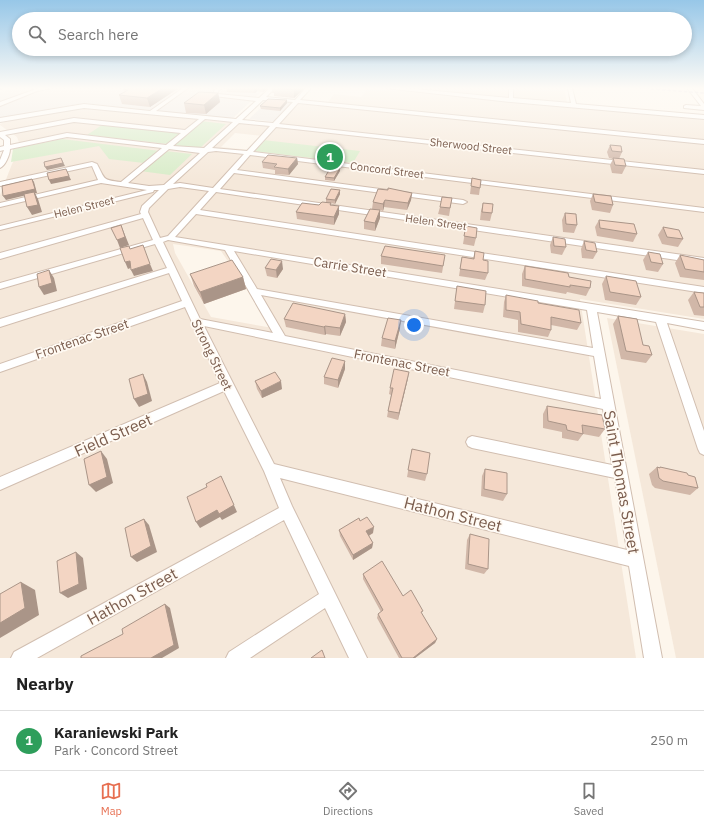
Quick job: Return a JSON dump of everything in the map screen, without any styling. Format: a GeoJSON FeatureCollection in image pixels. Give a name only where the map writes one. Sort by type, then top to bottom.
{"type":"FeatureCollection","features":[{"type":"Feature","properties":{"kind":"street"},"geometry":{"type":"LineString","coordinates":[[123,184],[202,119]]}},
{"type":"Feature","properties":{"kind":"street","name":"Sherwood Street"},"geometry":{"type":"LineString","coordinates":[[211,119],[704,172]]}},
{"type":"Feature","properties":{"kind":"street"},"geometry":{"type":"LineString","coordinates":[[0,256],[146,215],[145,208],[241,119]]}},
{"type":"Feature","properties":{"kind":"street"},"geometry":{"type":"LineString","coordinates":[[170,238],[281,119]]}},
{"type":"Feature","properties":{"kind":"street"},"geometry":{"type":"LineString","coordinates":[[473,119],[704,142]]}},
{"type":"Feature","properties":{"kind":"street"},"geometry":{"type":"LineString","coordinates":[[0,134],[74,120],[186,132]]}},
{"type":"Feature","properties":{"kind":"street"},"geometry":{"type":"LineString","coordinates":[[0,134],[7,139],[8,147],[0,166]]}},
{"type":"Feature","properties":{"kind":"street","name":"Concord Street"},"geometry":{"type":"LineString","coordinates":[[0,149],[67,136],[198,151],[216,149],[704,210]]}},
{"type":"Feature","properties":{"kind":"street"},"geometry":{"type":"LineString","coordinates":[[0,184],[92,164],[95,165],[102,181]]}},
{"type":"Feature","properties":{"kind":"street"},"geometry":{"type":"LineString","coordinates":[[233,171],[463,202]]}},
{"type":"Feature","properties":{"kind":"street"},"geometry":{"type":"LineString","coordinates":[[0,205],[102,181],[149,188],[167,187]]}},
{"type":"Feature","properties":{"kind":"street","name":"Helen Street"},"geometry":{"type":"LineString","coordinates":[[0,228],[180,185],[704,261]]}},
{"type":"Feature","properties":{"kind":"street"},"geometry":{"type":"LineString","coordinates":[[195,212],[704,290]]}},
{"type":"Feature","properties":{"kind":"street","name":"Strong Street"},"geometry":{"type":"LineString","coordinates":[[146,215],[186,303],[226,385],[270,468],[287,511],[358,658]]}},
{"type":"Feature","properties":{"kind":"street","name":"Carrie Street"},"geometry":{"type":"LineString","coordinates":[[0,286],[158,240],[170,238],[704,326]]}},
{"type":"Feature","properties":{"kind":"street"},"geometry":{"type":"LineString","coordinates":[[228,248],[282,339]]}},
{"type":"Feature","properties":{"kind":"street"},"geometry":{"type":"LineString","coordinates":[[0,322],[171,270]]}},
{"type":"Feature","properties":{"kind":"street"},"geometry":{"type":"LineString","coordinates":[[253,291],[599,353]]}},
{"type":"Feature","properties":{"kind":"street","name":"Frontenac Street"},"geometry":{"type":"LineString","coordinates":[[0,368],[186,303]]}},
{"type":"Feature","properties":{"kind":"street","name":"Saint Thomas Street"},"geometry":{"type":"LineString","coordinates":[[591,307],[653,658]]}},
{"type":"Feature","properties":{"kind":"street"},"geometry":{"type":"LineString","coordinates":[[660,318],[704,449]]}},
{"type":"Feature","properties":{"kind":"street","name":"Frontenac Street"},"geometry":{"type":"LineString","coordinates":[[195,321],[608,405]]}},
{"type":"Feature","properties":{"kind":"street","name":"Field Street"},"geometry":{"type":"LineString","coordinates":[[0,484],[226,385]]}},
{"type":"Feature","properties":{"kind":"street"},"geometry":{"type":"LineString","coordinates":[[472,442],[621,473]]}},
{"type":"Feature","properties":{"kind":"street","name":"Hathon Street"},"geometry":{"type":"LineString","coordinates":[[270,468],[636,560]]}},
{"type":"Feature","properties":{"kind":"street","name":"Hathon Street"},"geometry":{"type":"LineString","coordinates":[[20,658],[287,511]]}},
{"type":"Feature","properties":{"kind":"street"},"geometry":{"type":"LineString","coordinates":[[236,658],[328,597]]}},
{"type":"Feature","properties":{"kind":"shaded area"},"geometry":{"type":"Polygon","coordinates":[[[22,119],[190,119],[276,127],[284,119],[690,119],[704,120],[704,319],[580,299],[636,658],[0,658],[0,195],[12,164],[21,148],[17,137],[0,124],[22,119]],[[235,133],[221,147],[250,150],[263,136],[235,133]],[[173,244],[175,253],[211,317],[273,328],[221,251],[173,244]]]}},
{"type":"Feature","properties":{"kind":"shaded area"},"geometry":{"type":"Polygon","coordinates":[[[249,119],[279,119],[276,122],[249,119]]]}},
{"type":"Feature","properties":{"kind":"shaded area"},"geometry":{"type":"Polygon","coordinates":[[[607,318],[704,334],[704,658],[676,658],[607,318]]]}},
{"type":"Feature","properties":{"kind":"green space"},"geometry":{"type":"Polygon","coordinates":[[[201,121],[226,124],[200,148],[172,145],[201,121]]]}},
{"type":"Feature","properties":{"kind":"green space"},"geometry":{"type":"Polygon","coordinates":[[[102,125],[181,133],[168,144],[87,135],[102,125]]]}},
{"type":"Feature","properties":{"kind":"green space"},"geometry":{"type":"Polygon","coordinates":[[[62,139],[160,151],[144,163],[109,159],[99,146],[11,162],[13,149],[62,139]]]}},
{"type":"Feature","properties":{"kind":"green space"},"geometry":{"type":"Polygon","coordinates":[[[263,140],[360,151],[353,163],[253,151],[263,140]]]}},
{"type":"Feature","properties":{"kind":"green space"},"geometry":{"type":"Polygon","coordinates":[[[165,151],[192,154],[170,175],[140,171],[165,151]]]}},
{"type":"Feature","properties":{"kind":"building"},"geometry":{"type":"Polygon","coordinates":[[[610,145],[621,146],[622,152],[612,151],[610,145]]]}},
{"type":"Feature","properties":{"kind":"building"},"geometry":{"type":"Polygon","coordinates":[[[268,155],[297,158],[288,169],[274,167],[277,164],[262,162],[268,155]]]}},
{"type":"Feature","properties":{"kind":"building"},"geometry":{"type":"Polygon","coordinates":[[[61,158],[63,163],[45,167],[44,162],[61,158]]]}},
{"type":"Feature","properties":{"kind":"building"},"geometry":{"type":"Polygon","coordinates":[[[613,158],[624,159],[626,166],[615,165],[613,158]]]}},
{"type":"Feature","properties":{"kind":"building"},"geometry":{"type":"Polygon","coordinates":[[[331,167],[340,168],[334,178],[325,177],[331,167]]]}},
{"type":"Feature","properties":{"kind":"building"},"geometry":{"type":"Polygon","coordinates":[[[66,169],[69,176],[49,180],[47,173],[66,169]]]}},
{"type":"Feature","properties":{"kind":"building"},"geometry":{"type":"Polygon","coordinates":[[[472,178],[481,180],[480,188],[471,186],[472,178]]]}},
{"type":"Feature","properties":{"kind":"building"},"geometry":{"type":"Polygon","coordinates":[[[32,179],[35,189],[3,196],[2,186],[32,179]]]}},
{"type":"Feature","properties":{"kind":"building"},"geometry":{"type":"Polygon","coordinates":[[[388,188],[412,193],[408,203],[385,200],[383,204],[373,202],[378,189],[388,190],[388,188]]]}},
{"type":"Feature","properties":{"kind":"building"},"geometry":{"type":"Polygon","coordinates":[[[331,189],[340,190],[335,200],[326,199],[331,189]]]}},
{"type":"Feature","properties":{"kind":"building"},"geometry":{"type":"Polygon","coordinates":[[[34,192],[38,205],[27,207],[24,194],[34,192]]]}},
{"type":"Feature","properties":{"kind":"building"},"geometry":{"type":"Polygon","coordinates":[[[593,194],[611,196],[613,205],[595,202],[593,194]]]}},
{"type":"Feature","properties":{"kind":"building"},"geometry":{"type":"Polygon","coordinates":[[[442,197],[452,198],[450,208],[440,207],[442,197]]]}},
{"type":"Feature","properties":{"kind":"building"},"geometry":{"type":"Polygon","coordinates":[[[322,202],[339,206],[334,217],[296,212],[302,203],[319,205],[322,202]]]}},
{"type":"Feature","properties":{"kind":"building"},"geometry":{"type":"Polygon","coordinates":[[[483,203],[493,204],[492,213],[482,212],[483,203]]]}},
{"type":"Feature","properties":{"kind":"building"},"geometry":{"type":"Polygon","coordinates":[[[370,209],[380,210],[375,223],[364,221],[370,209]]]}},
{"type":"Feature","properties":{"kind":"building"},"geometry":{"type":"Polygon","coordinates":[[[565,213],[576,214],[577,225],[566,224],[565,213]]]}},
{"type":"Feature","properties":{"kind":"building"},"geometry":{"type":"Polygon","coordinates":[[[599,220],[634,224],[637,234],[600,228],[599,220]]]}},
{"type":"Feature","properties":{"kind":"building"},"geometry":{"type":"Polygon","coordinates":[[[121,225],[125,237],[117,240],[111,228],[121,225]]]}},
{"type":"Feature","properties":{"kind":"building"},"geometry":{"type":"Polygon","coordinates":[[[466,226],[477,228],[476,238],[464,236],[466,226]]]}},
{"type":"Feature","properties":{"kind":"building"},"geometry":{"type":"Polygon","coordinates":[[[663,227],[679,230],[683,239],[667,237],[663,227]]]}},
{"type":"Feature","properties":{"kind":"building"},"geometry":{"type":"Polygon","coordinates":[[[553,237],[565,239],[566,247],[554,246],[553,237]]]}},
{"type":"Feature","properties":{"kind":"building"},"geometry":{"type":"Polygon","coordinates":[[[584,241],[595,243],[597,252],[586,250],[584,241]]]}},
{"type":"Feature","properties":{"kind":"building"},"geometry":{"type":"Polygon","coordinates":[[[143,245],[150,264],[131,270],[130,261],[125,262],[120,248],[129,246],[130,249],[143,245]]]}},
{"type":"Feature","properties":{"kind":"building"},"geometry":{"type":"Polygon","coordinates":[[[385,246],[445,255],[443,266],[381,256],[385,246]]]}},
{"type":"Feature","properties":{"kind":"building"},"geometry":{"type":"Polygon","coordinates":[[[475,251],[484,253],[483,260],[488,261],[488,273],[460,269],[462,257],[474,259],[475,251]]]}},
{"type":"Feature","properties":{"kind":"building"},"geometry":{"type":"Polygon","coordinates":[[[648,252],[660,254],[663,264],[651,262],[648,252]]]}},
{"type":"Feature","properties":{"kind":"building"},"geometry":{"type":"Polygon","coordinates":[[[680,255],[704,260],[704,272],[685,269],[680,255]]]}},
{"type":"Feature","properties":{"kind":"building"},"geometry":{"type":"Polygon","coordinates":[[[271,259],[282,261],[276,270],[265,268],[271,259]]]}},
{"type":"Feature","properties":{"kind":"building"},"geometry":{"type":"Polygon","coordinates":[[[232,260],[243,277],[200,292],[190,274],[232,260]]]}},
{"type":"Feature","properties":{"kind":"building"},"geometry":{"type":"Polygon","coordinates":[[[525,266],[568,273],[569,277],[591,281],[590,288],[570,285],[570,287],[525,279],[525,266]]]}},
{"type":"Feature","properties":{"kind":"building"},"geometry":{"type":"Polygon","coordinates":[[[49,270],[52,283],[39,287],[37,274],[49,270]]]}},
{"type":"Feature","properties":{"kind":"building"},"geometry":{"type":"Polygon","coordinates":[[[606,276],[636,281],[641,297],[610,292],[606,276]]]}},
{"type":"Feature","properties":{"kind":"building"},"geometry":{"type":"Polygon","coordinates":[[[457,286],[486,291],[485,305],[455,301],[457,286]]]}},
{"type":"Feature","properties":{"kind":"building"},"geometry":{"type":"Polygon","coordinates":[[[694,292],[704,293],[704,307],[700,307],[694,292]]]}},
{"type":"Feature","properties":{"kind":"building"},"geometry":{"type":"Polygon","coordinates":[[[506,295],[538,301],[538,303],[579,310],[581,323],[551,317],[551,330],[521,324],[520,312],[506,310],[506,295]]]}},
{"type":"Feature","properties":{"kind":"building"},"geometry":{"type":"Polygon","coordinates":[[[293,303],[345,314],[340,328],[324,327],[284,319],[293,303]]]}},
{"type":"Feature","properties":{"kind":"building"},"geometry":{"type":"Polygon","coordinates":[[[618,316],[637,319],[643,345],[649,346],[652,355],[626,351],[618,316]]]}},
{"type":"Feature","properties":{"kind":"building"},"geometry":{"type":"Polygon","coordinates":[[[388,318],[401,320],[395,341],[382,338],[388,318]]]}},
{"type":"Feature","properties":{"kind":"building"},"geometry":{"type":"Polygon","coordinates":[[[332,358],[345,361],[338,380],[324,377],[332,358]]]}},
{"type":"Feature","properties":{"kind":"building"},"geometry":{"type":"Polygon","coordinates":[[[394,369],[409,372],[399,413],[388,411],[393,388],[390,388],[394,369]]]}},
{"type":"Feature","properties":{"kind":"building"},"geometry":{"type":"Polygon","coordinates":[[[275,372],[281,381],[261,391],[255,381],[275,372]]]}},
{"type":"Feature","properties":{"kind":"building"},"geometry":{"type":"Polygon","coordinates":[[[143,374],[148,394],[134,399],[129,379],[143,374]]]}},
{"type":"Feature","properties":{"kind":"building"},"geometry":{"type":"Polygon","coordinates":[[[547,406],[602,415],[605,429],[582,425],[583,434],[567,430],[566,425],[548,421],[547,406]]]}},
{"type":"Feature","properties":{"kind":"building"},"geometry":{"type":"Polygon","coordinates":[[[412,449],[430,453],[427,474],[408,470],[412,449]]]}},
{"type":"Feature","properties":{"kind":"building"},"geometry":{"type":"Polygon","coordinates":[[[101,451],[107,477],[89,485],[84,459],[101,451]]]}},
{"type":"Feature","properties":{"kind":"building"},"geometry":{"type":"Polygon","coordinates":[[[657,467],[687,473],[688,475],[695,477],[698,488],[663,481],[659,478],[657,467]]]}},
{"type":"Feature","properties":{"kind":"building"},"geometry":{"type":"Polygon","coordinates":[[[485,469],[507,473],[507,494],[484,489],[485,469]]]}},
{"type":"Feature","properties":{"kind":"building"},"geometry":{"type":"Polygon","coordinates":[[[221,476],[234,505],[219,514],[217,510],[196,522],[187,497],[207,487],[206,484],[221,476]]]}},
{"type":"Feature","properties":{"kind":"building"},"geometry":{"type":"Polygon","coordinates":[[[367,517],[374,527],[366,531],[373,543],[353,555],[339,530],[359,518],[360,521],[367,517]]]}},
{"type":"Feature","properties":{"kind":"building"},"geometry":{"type":"Polygon","coordinates":[[[144,519],[151,546],[131,557],[125,528],[144,519]]]}},
{"type":"Feature","properties":{"kind":"building"},"geometry":{"type":"Polygon","coordinates":[[[470,534],[489,539],[488,569],[468,564],[470,534]]]}},
{"type":"Feature","properties":{"kind":"building"},"geometry":{"type":"Polygon","coordinates":[[[76,552],[79,584],[60,593],[57,561],[76,552]]]}},
{"type":"Feature","properties":{"kind":"building"},"geometry":{"type":"Polygon","coordinates":[[[382,561],[403,596],[411,590],[423,611],[421,612],[437,639],[413,658],[402,658],[378,614],[383,610],[363,574],[382,561]]]}},
{"type":"Feature","properties":{"kind":"building"},"geometry":{"type":"Polygon","coordinates":[[[21,582],[25,608],[0,623],[0,594],[21,582]]]}},
{"type":"Feature","properties":{"kind":"building"},"geometry":{"type":"Polygon","coordinates":[[[165,604],[174,645],[151,658],[81,658],[81,656],[123,634],[122,629],[165,604]]]}},
{"type":"Feature","properties":{"kind":"building"},"geometry":{"type":"Polygon","coordinates":[[[322,650],[325,658],[311,658],[322,650]]]}},
{"type":"Feature","properties":{"kind":"place","name":"Karaniewski Park"},"geometry":{"type":"Point","coordinates":[330,157]}}]}
